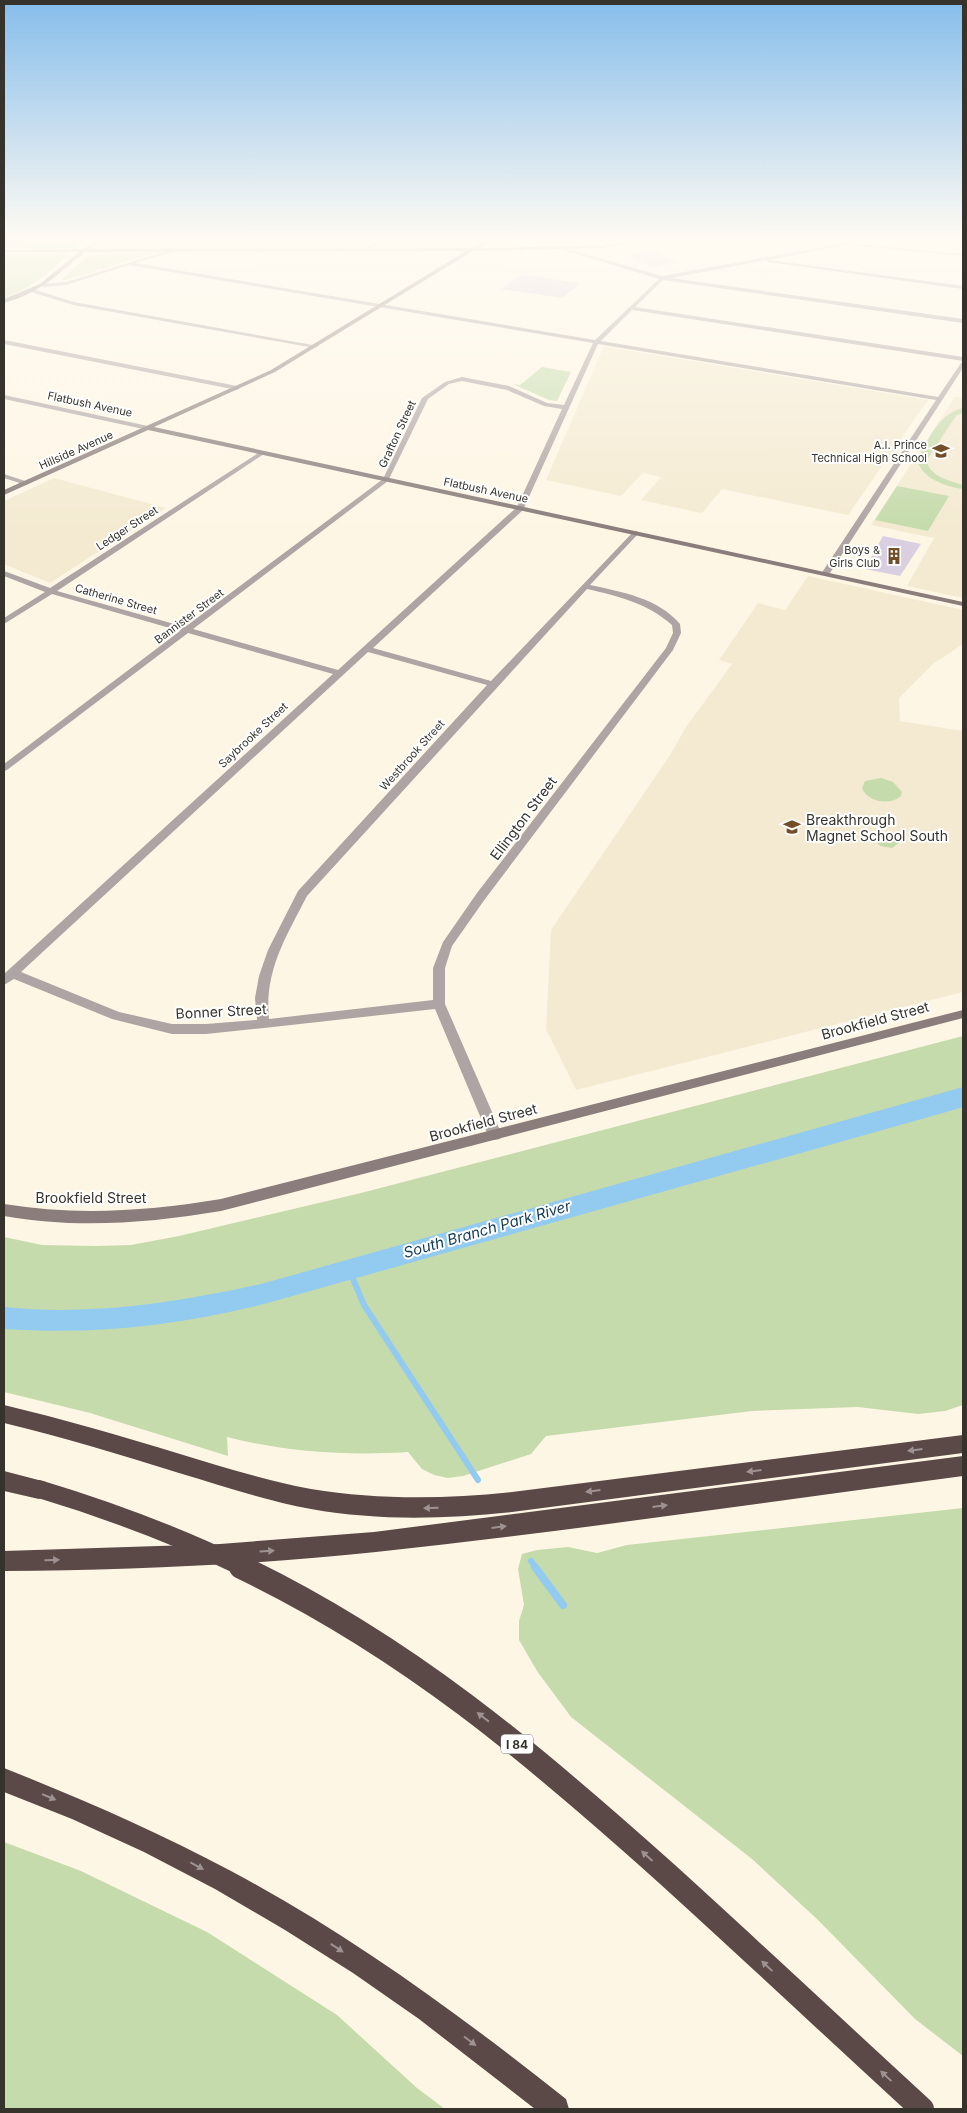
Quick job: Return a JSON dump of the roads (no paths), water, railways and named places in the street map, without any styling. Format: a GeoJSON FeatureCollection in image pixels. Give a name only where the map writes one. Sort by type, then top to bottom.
{"type":"FeatureCollection","features":[{"type":"Feature","properties":{"kind":"highway"},"geometry":{"type":"LineString","coordinates":[[4,1414],[88,1435],[280,1492],[346,1504],[404,1508],[456,1507],[505,1503],[963,1444]]}},
{"type":"Feature","properties":{"kind":"highway"},"geometry":{"type":"LineString","coordinates":[[4,1561],[220,1554],[374,1542],[963,1466]]}},
{"type":"Feature","properties":{"kind":"highway","name":"I 84"},"geometry":{"type":"LineString","coordinates":[[4,1481],[39,1489],[133,1520],[222,1558],[332,1616],[385,1647],[426,1675],[505,1734],[607,1820],[922,2109]]}},
{"type":"Feature","properties":{"kind":"highway"},"geometry":{"type":"LineString","coordinates":[[4,1780],[38,1792],[142,1837],[222,1878],[328,1941],[411,1998],[556,2109]]}},
{"type":"Feature","properties":{"kind":"street"},"geometry":{"type":"LineString","coordinates":[[257,336],[315,346]]}},
{"type":"Feature","properties":{"kind":"street","name":"Hillside Avenue"},"geometry":{"type":"LineString","coordinates":[[4,493],[289,363],[332,336]]}},
{"type":"Feature","properties":{"kind":"street"},"geometry":{"type":"LineString","coordinates":[[558,336],[941,399]]}},
{"type":"Feature","properties":{"kind":"street"},"geometry":{"type":"LineString","coordinates":[[520,508],[596,342],[602,336]]}},
{"type":"Feature","properties":{"kind":"street"},"geometry":{"type":"LineString","coordinates":[[810,336],[963,359]]}},
{"type":"Feature","properties":{"kind":"street"},"geometry":{"type":"LineString","coordinates":[[4,342],[236,388]]}},
{"type":"Feature","properties":{"kind":"street"},"geometry":{"type":"LineString","coordinates":[[825,574],[963,364]]}},
{"type":"Feature","properties":{"kind":"street","name":"Grafton Street"},"geometry":{"type":"LineString","coordinates":[[386,480],[425,398],[451,381],[467,380],[509,388],[546,405],[566,407]]}},
{"type":"Feature","properties":{"kind":"street","name":"Flatbush Avenue"},"geometry":{"type":"LineString","coordinates":[[4,396],[963,604]]}},
{"type":"Feature","properties":{"kind":"street","name":"Ledger Street"},"geometry":{"type":"LineString","coordinates":[[4,622],[262,453]]}},
{"type":"Feature","properties":{"kind":"street"},"geometry":{"type":"LineString","coordinates":[[4,476],[26,483]]}},
{"type":"Feature","properties":{"kind":"street","name":"Bannister Street"},"geometry":{"type":"LineString","coordinates":[[4,768],[386,480]]}},
{"type":"Feature","properties":{"kind":"street","name":"Saybrooke Street"},"geometry":{"type":"LineString","coordinates":[[9,977],[520,508]]}},
{"type":"Feature","properties":{"kind":"street","name":"Westbrook Street"},"geometry":{"type":"LineString","coordinates":[[264,1024],[261,998],[265,976],[274,950],[302,894],[493,684],[634,533]]}},
{"type":"Feature","properties":{"kind":"street","name":"Catherine Street"},"geometry":{"type":"LineString","coordinates":[[4,573],[50,592],[339,674]]}},
{"type":"Feature","properties":{"kind":"street","name":"Ellington Street"},"geometry":{"type":"LineString","coordinates":[[495,1135],[438,1004],[439,968],[447,945],[461,922],[670,648],[677,633],[676,624],[663,611],[625,595],[586,586]]}},
{"type":"Feature","properties":{"kind":"street"},"geometry":{"type":"LineString","coordinates":[[367,649],[493,684]]}},
{"type":"Feature","properties":{"kind":"street","name":"Bonner Street"},"geometry":{"type":"LineString","coordinates":[[9,977],[116,1016],[172,1029],[206,1029],[264,1024],[438,1004]]}},
{"type":"Feature","properties":{"kind":"street","name":"Brookfield Street"},"geometry":{"type":"LineString","coordinates":[[4,1210],[116,1217],[186,1211],[254,1198],[963,1014]]}},
{"type":"Feature","properties":{"kind":"water","name":"South Branch Park River"},"geometry":{"type":"Polygon","coordinates":[[[963,1087],[963,1107],[264,1304],[199,1318],[135,1327],[70,1331],[4,1329],[4,1307],[69,1310],[101,1309],[197,1297],[261,1284],[963,1087]]]}},
{"type":"Feature","properties":{"kind":"waterway"},"geometry":{"type":"LineString","coordinates":[[351,1274],[364,1305],[478,1480]]}},
{"type":"Feature","properties":{"kind":"waterway"},"geometry":{"type":"LineString","coordinates":[[531,1561],[536,1568]]}},
{"type":"Feature","properties":{"kind":"waterway"},"geometry":{"type":"LineString","coordinates":[[535,1567],[563,1605]]}},
{"type":"Feature","properties":{"kind":"place","name":"A.I. Prince Technical High School"},"geometry":{"type":"Point","coordinates":[941,451]}},
{"type":"Feature","properties":{"kind":"place","name":"Boys & Girls Club"},"geometry":{"type":"Point","coordinates":[894,556]}},
{"type":"Feature","properties":{"kind":"place","name":"Breakthrough Magnet School South"},"geometry":{"type":"Point","coordinates":[792,827]}}]}
